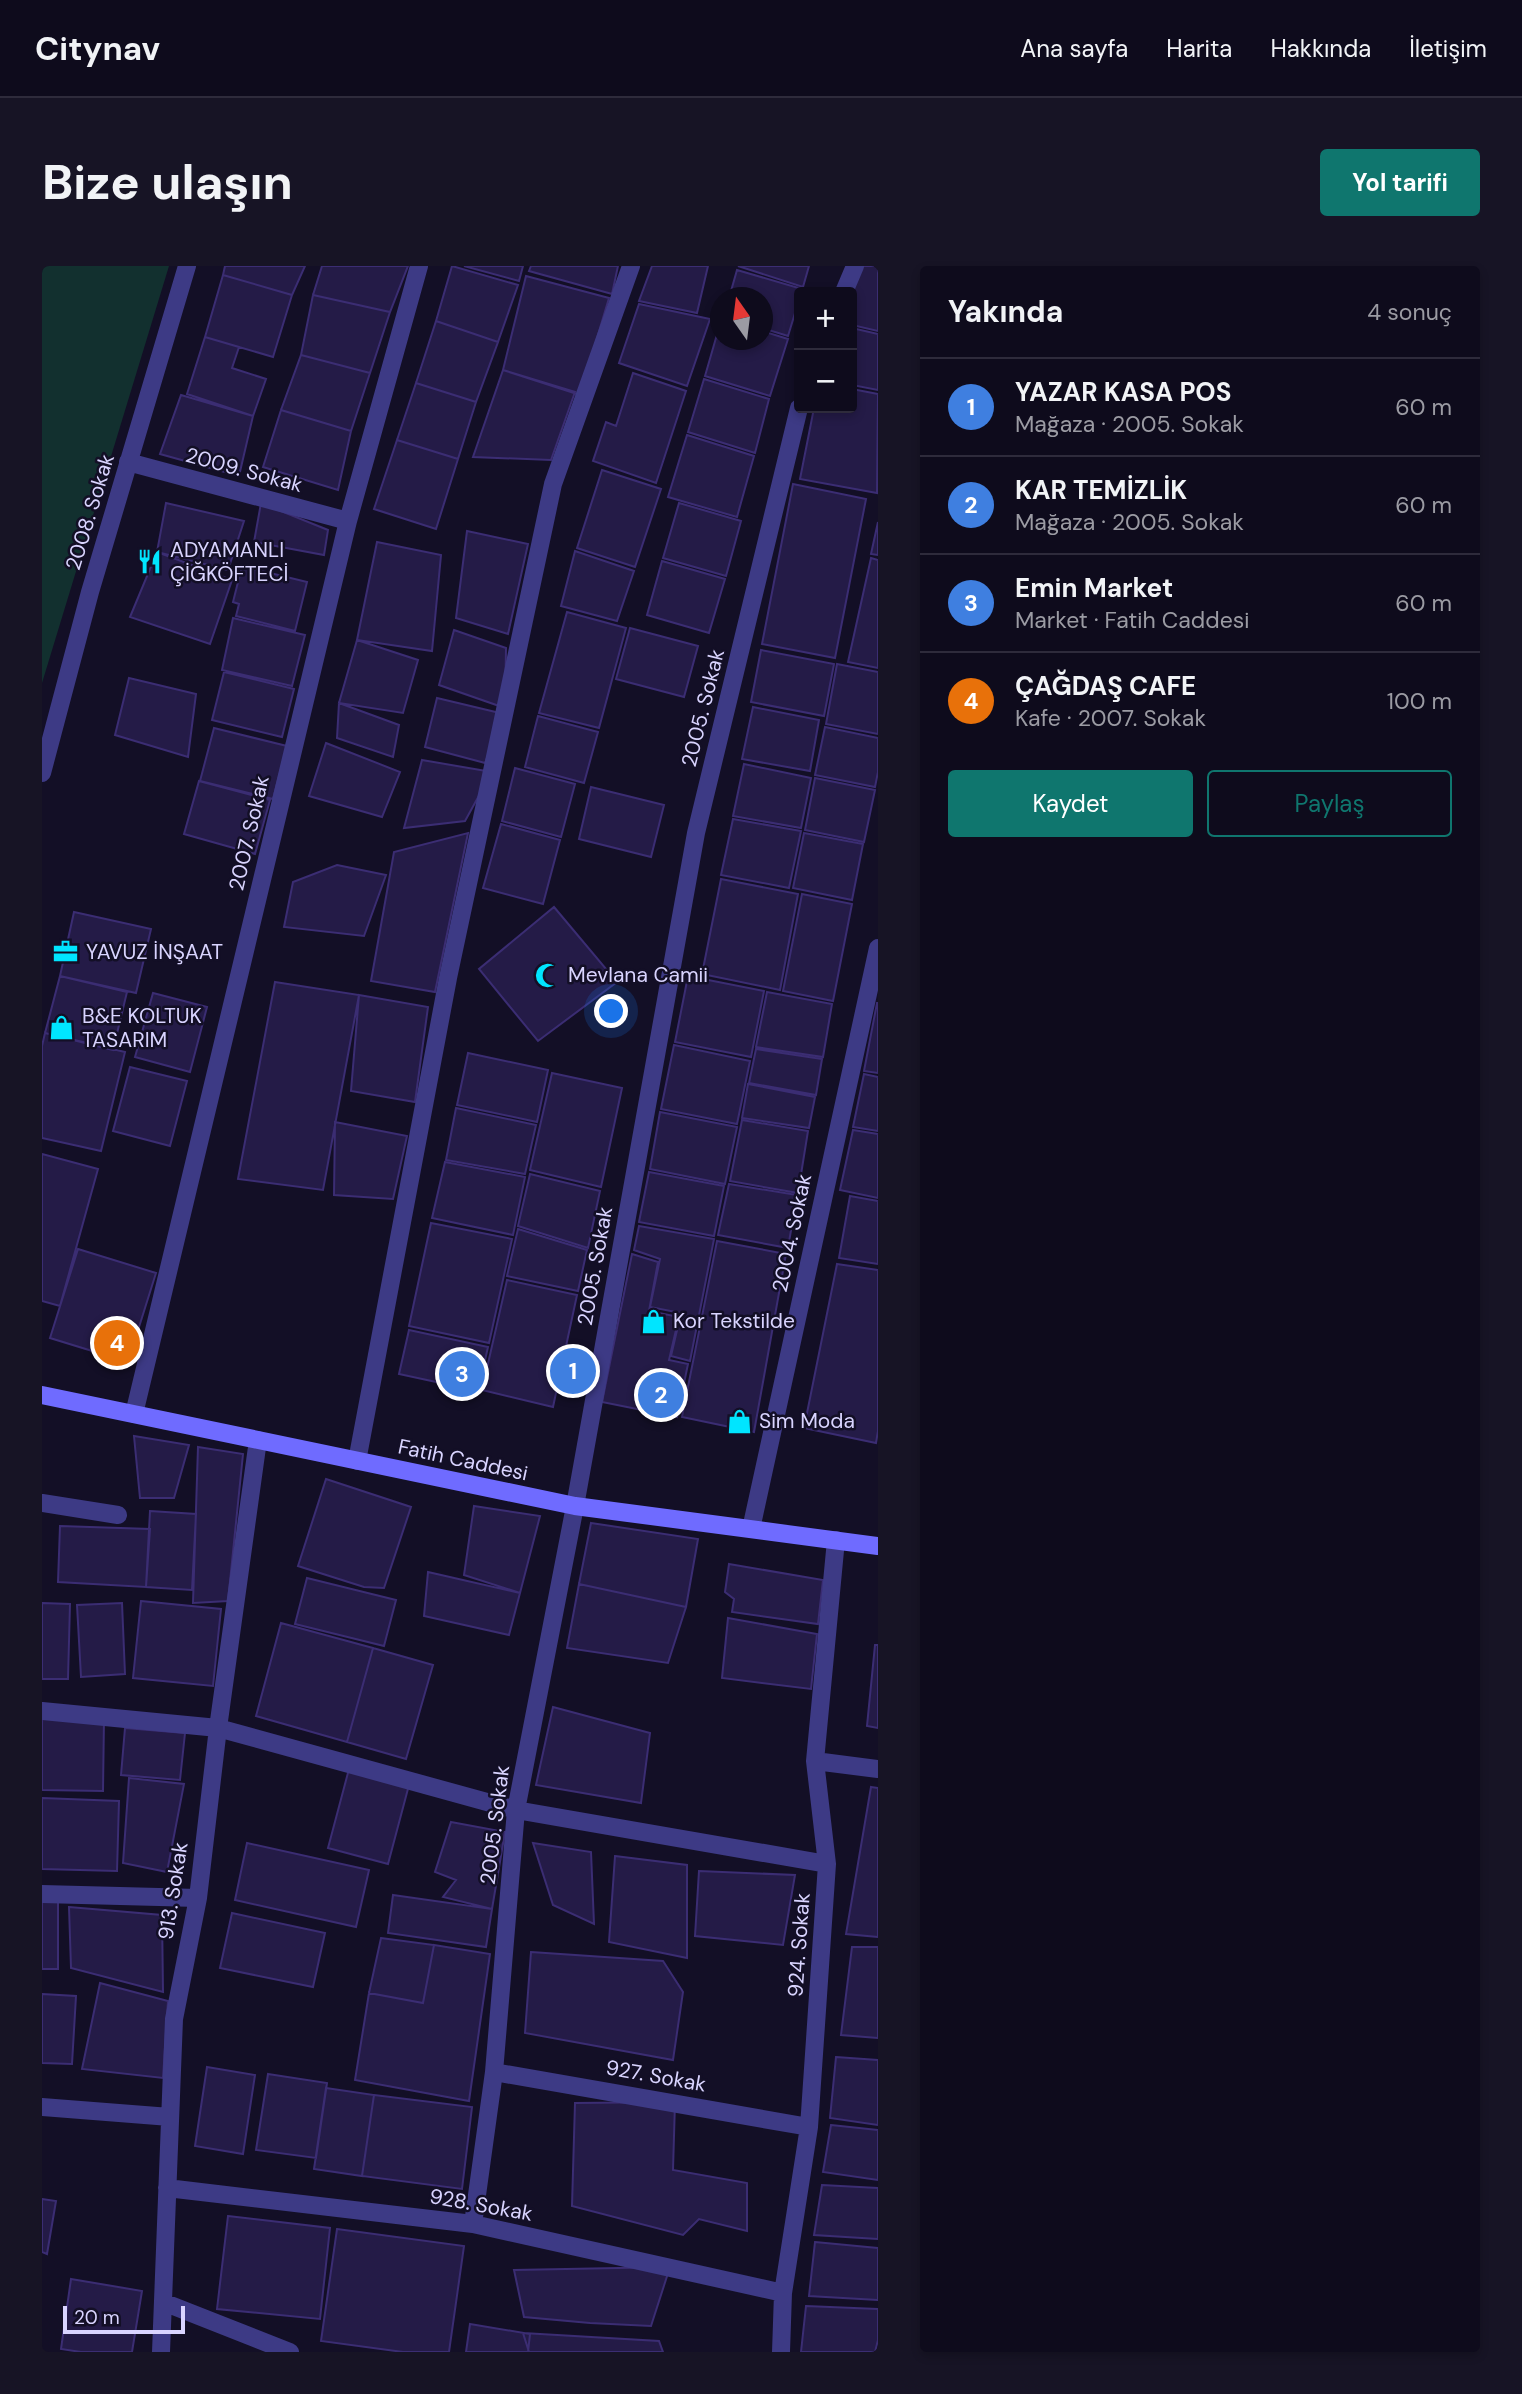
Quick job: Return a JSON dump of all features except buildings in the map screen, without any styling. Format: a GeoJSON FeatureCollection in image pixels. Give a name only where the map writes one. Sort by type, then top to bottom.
{"type":"FeatureCollection","features":[{"type":"Feature","properties":{"kind":"main road","name":"Fatih Caddesi"},"geometry":{"type":"LineString","coordinates":[[42,1395],[575,1506],[878,1546]]}},
{"type":"Feature","properties":{"kind":"street","name":"2008. Sokak"},"geometry":{"type":"LineString","coordinates":[[42,773],[90,592],[187,266]]}},
{"type":"Feature","properties":{"kind":"street","name":"2007. Sokak"},"geometry":{"type":"LineString","coordinates":[[134,1414],[348,521],[419,266]]}},
{"type":"Feature","properties":{"kind":"street"},"geometry":{"type":"LineString","coordinates":[[357,1461],[448,978],[553,484],[631,266]]}},
{"type":"Feature","properties":{"kind":"street"},"geometry":{"type":"LineString","coordinates":[[846,287],[855,266]]}},
{"type":"Feature","properties":{"kind":"street","name":"2005. Sokak"},"geometry":{"type":"LineString","coordinates":[[473,2224],[494,2072],[516,1810],[575,1506],[696,833],[798,413]]}},
{"type":"Feature","properties":{"kind":"street","name":"2009. Sokak"},"geometry":{"type":"LineString","coordinates":[[128,462],[348,521]]}},
{"type":"Feature","properties":{"kind":"street","name":"2004. Sokak"},"geometry":{"type":"LineString","coordinates":[[751,1529],[878,948]]}},
{"type":"Feature","properties":{"kind":"street","name":"913. Sokak"},"geometry":{"type":"LineString","coordinates":[[160,2352],[173,2019],[198,1898],[218,1728],[258,1440]]}},
{"type":"Feature","properties":{"kind":"street"},"geometry":{"type":"LineString","coordinates":[[42,1503],[118,1515]]}},
{"type":"Feature","properties":{"kind":"street","name":"924. Sokak"},"geometry":{"type":"LineString","coordinates":[[781,2352],[783,2293],[810,2127],[827,1864],[815,1761],[836,1540]]}},
{"type":"Feature","properties":{"kind":"street"},"geometry":{"type":"LineString","coordinates":[[42,1711],[218,1728],[516,1810],[827,1864]]}},
{"type":"Feature","properties":{"kind":"street"},"geometry":{"type":"LineString","coordinates":[[815,1761],[878,1769]]}},
{"type":"Feature","properties":{"kind":"street"},"geometry":{"type":"LineString","coordinates":[[42,1894],[198,1898]]}},
{"type":"Feature","properties":{"kind":"street","name":"927. Sokak"},"geometry":{"type":"LineString","coordinates":[[494,2072],[810,2127]]}},
{"type":"Feature","properties":{"kind":"street"},"geometry":{"type":"LineString","coordinates":[[42,2107],[170,2117]]}},
{"type":"Feature","properties":{"kind":"street","name":"928. Sokak"},"geometry":{"type":"LineString","coordinates":[[167,2188],[473,2224],[783,2293]]}},
{"type":"Feature","properties":{"kind":"street"},"geometry":{"type":"LineString","coordinates":[[163,2302],[290,2352]]}},
{"type":"Feature","properties":{"kind":"green space"},"geometry":{"type":"Polygon","coordinates":[[[42,266],[169,266],[42,683],[42,266]]]}},
{"type":"Feature","properties":{"kind":"place","name":"ADYAMANLI ÇİĞKÖFTECİ"},"geometry":{"type":"Point","coordinates":[150,562]}},
{"type":"Feature","properties":{"kind":"place","name":"YAVUZ İNŞAAT"},"geometry":{"type":"Point","coordinates":[66,952]}},
{"type":"Feature","properties":{"kind":"place","name":"Mevlana Camii"},"geometry":{"type":"Point","coordinates":[548,975]}},
{"type":"Feature","properties":{"kind":"place","name":"B&E KOLTUK TASARIM"},"geometry":{"type":"Point","coordinates":[62,1028]}},
{"type":"Feature","properties":{"kind":"place","name":"Kor Tekstilde"},"geometry":{"type":"Point","coordinates":[653,1321]}},
{"type":"Feature","properties":{"kind":"place","name":"ÇAĞDAŞ CAFE"},"geometry":{"type":"Point","coordinates":[117,1343]}},
{"type":"Feature","properties":{"kind":"place","name":"YAZAR KASA POS"},"geometry":{"type":"Point","coordinates":[573,1371]}},
{"type":"Feature","properties":{"kind":"place","name":"Emin Market"},"geometry":{"type":"Point","coordinates":[462,1374]}},
{"type":"Feature","properties":{"kind":"place","name":"KAR TEMİZLİK"},"geometry":{"type":"Point","coordinates":[661,1395]}},
{"type":"Feature","properties":{"kind":"place","name":"Sim Moda"},"geometry":{"type":"Point","coordinates":[739,1421]}}]}
